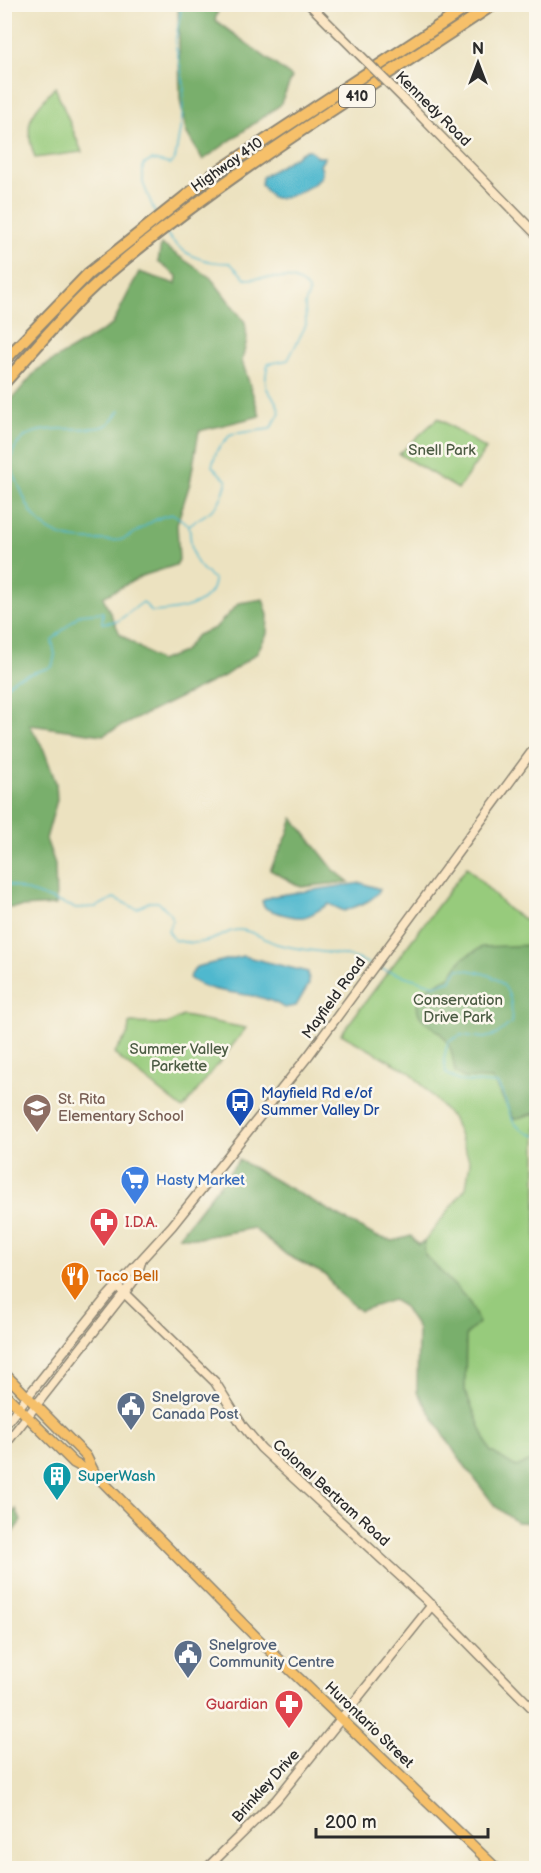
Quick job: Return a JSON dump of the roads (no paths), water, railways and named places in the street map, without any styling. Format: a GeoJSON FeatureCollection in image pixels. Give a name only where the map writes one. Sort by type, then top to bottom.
{"type":"FeatureCollection","features":[{"type":"Feature","properties":{"kind":"highway","name":"Highway 410"},"geometry":{"type":"LineString","coordinates":[[4,361],[67,293],[130,239],[211,177],[472,4]]}},
{"type":"Feature","properties":{"kind":"highway","name":"Highway 410"},"geometry":{"type":"LineString","coordinates":[[4,383],[83,297],[139,248],[219,188],[494,4]]}},
{"type":"Feature","properties":{"kind":"main road","name":"Kennedy Road"},"geometry":{"type":"LineString","coordinates":[[309,4],[537,234]]}},
{"type":"Feature","properties":{"kind":"main road","name":"Mayfield Road"},"geometry":{"type":"LineString","coordinates":[[4,1426],[117,1286],[172,1226],[309,1055],[537,746]]}},
{"type":"Feature","properties":{"kind":"main road","name":"Mayfield Road"},"geometry":{"type":"LineString","coordinates":[[4,1446],[125,1293],[136,1278],[142,1259]]}},
{"type":"Feature","properties":{"kind":"main road","name":"Colonel Bertram Road"},"geometry":{"type":"LineString","coordinates":[[117,1286],[215,1382],[242,1425],[261,1448],[432,1605],[537,1712]]}},
{"type":"Feature","properties":{"kind":"main road","name":"Hurontario Street"},"geometry":{"type":"LineString","coordinates":[[4,1373],[86,1456],[95,1474]]}},
{"type":"Feature","properties":{"kind":"main road","name":"Hurontario Street"},"geometry":{"type":"LineString","coordinates":[[4,1393],[74,1463],[95,1474],[257,1638],[496,1869]]}},
{"type":"Feature","properties":{"kind":"main road","name":"Brinkley Drive"},"geometry":{"type":"LineString","coordinates":[[207,1869],[276,1800],[432,1605]]}},
{"type":"Feature","properties":{"kind":"water"},"geometry":{"type":"Polygon","coordinates":[[[306,150],[310,150],[317,157],[325,157],[320,165],[321,176],[316,182],[297,193],[282,198],[271,197],[261,185],[262,177],[306,150]]]}},
{"type":"Feature","properties":{"kind":"water"},"geometry":{"type":"Polygon","coordinates":[[[361,883],[380,889],[374,897],[344,911],[329,904],[304,917],[292,917],[268,910],[262,901],[273,896],[361,883]]]}},
{"type":"Feature","properties":{"kind":"water"},"geometry":{"type":"Polygon","coordinates":[[[243,956],[308,972],[309,984],[296,1006],[284,1008],[262,998],[211,989],[189,978],[196,967],[243,956]]]}},
{"type":"Feature","properties":{"kind":"waterway"},"geometry":{"type":"LineString","coordinates":[[156,215],[143,183],[143,165],[152,160],[170,164],[175,159],[182,118],[184,85],[175,43],[182,4]]}},
{"type":"Feature","properties":{"kind":"waterway"},"geometry":{"type":"LineString","coordinates":[[4,688],[16,678],[52,667],[55,655],[52,640],[80,614],[103,612],[102,623],[118,621],[143,602],[152,612],[181,609],[207,596],[214,579],[196,562],[189,525],[214,508],[224,491],[227,481],[212,466],[217,450],[231,434],[270,429],[280,413],[267,388],[268,364],[288,360],[306,325],[305,304],[309,293],[305,286],[291,279],[246,279],[230,263],[201,259],[185,252],[165,232]]}},
{"type":"Feature","properties":{"kind":"waterway"},"geometry":{"type":"LineString","coordinates":[[120,410],[105,426],[43,430],[30,434],[20,441],[13,452],[11,464],[28,507],[42,525],[61,536],[72,539],[120,540],[157,519],[173,514],[188,524]]}},
{"type":"Feature","properties":{"kind":"waterway"},"geometry":{"type":"LineString","coordinates":[[4,883],[76,908],[96,907],[114,898],[137,909],[149,902],[158,902],[168,911],[173,920],[168,930],[174,940],[202,942],[233,931],[244,930],[277,944],[337,954],[371,965]]}},
{"type":"Feature","properties":{"kind":"waterway"},"geometry":{"type":"LineString","coordinates":[[378,968],[434,985],[450,981],[458,969],[482,973],[500,982],[510,998],[511,1023],[496,1035],[484,1038],[461,1035],[448,1042],[444,1058],[446,1073],[459,1081],[497,1084],[513,1121],[518,1127],[536,1136]]}},
{"type":"Feature","properties":{"kind":"place","name":"Mayfield Rd e/of Summer Valley Dr"},"geometry":{"type":"Point","coordinates":[240,1128]}},
{"type":"Feature","properties":{"kind":"place","name":"St. Rita Elementary School"},"geometry":{"type":"Point","coordinates":[37,1134]}},
{"type":"Feature","properties":{"kind":"place","name":"Hasty Market"},"geometry":{"type":"Point","coordinates":[135,1206]}},
{"type":"Feature","properties":{"kind":"place","name":"I.D.A."},"geometry":{"type":"Point","coordinates":[104,1248]}},
{"type":"Feature","properties":{"kind":"place","name":"Taco Bell"},"geometry":{"type":"Point","coordinates":[75,1302]}},
{"type":"Feature","properties":{"kind":"place","name":"Snelgrove Canada Post"},"geometry":{"type":"Point","coordinates":[131,1432]}},
{"type":"Feature","properties":{"kind":"place","name":"SuperWash"},"geometry":{"type":"Point","coordinates":[57,1502]}},
{"type":"Feature","properties":{"kind":"place","name":"Snelgrove Community Centre"},"geometry":{"type":"Point","coordinates":[188,1680]}},
{"type":"Feature","properties":{"kind":"place","name":"Guardian"},"geometry":{"type":"Point","coordinates":[289,1730]}},
{"type":"Feature","properties":{"kind":"park label","name":"Snell Park"},"geometry":{"type":"Point","coordinates":[442,450]}},
{"type":"Feature","properties":{"kind":"park label","name":"Conservation Drive Park"},"geometry":{"type":"Point","coordinates":[458,1008]}},
{"type":"Feature","properties":{"kind":"park label","name":"Summer Valley Parkette"},"geometry":{"type":"Point","coordinates":[179,1058]}}]}
